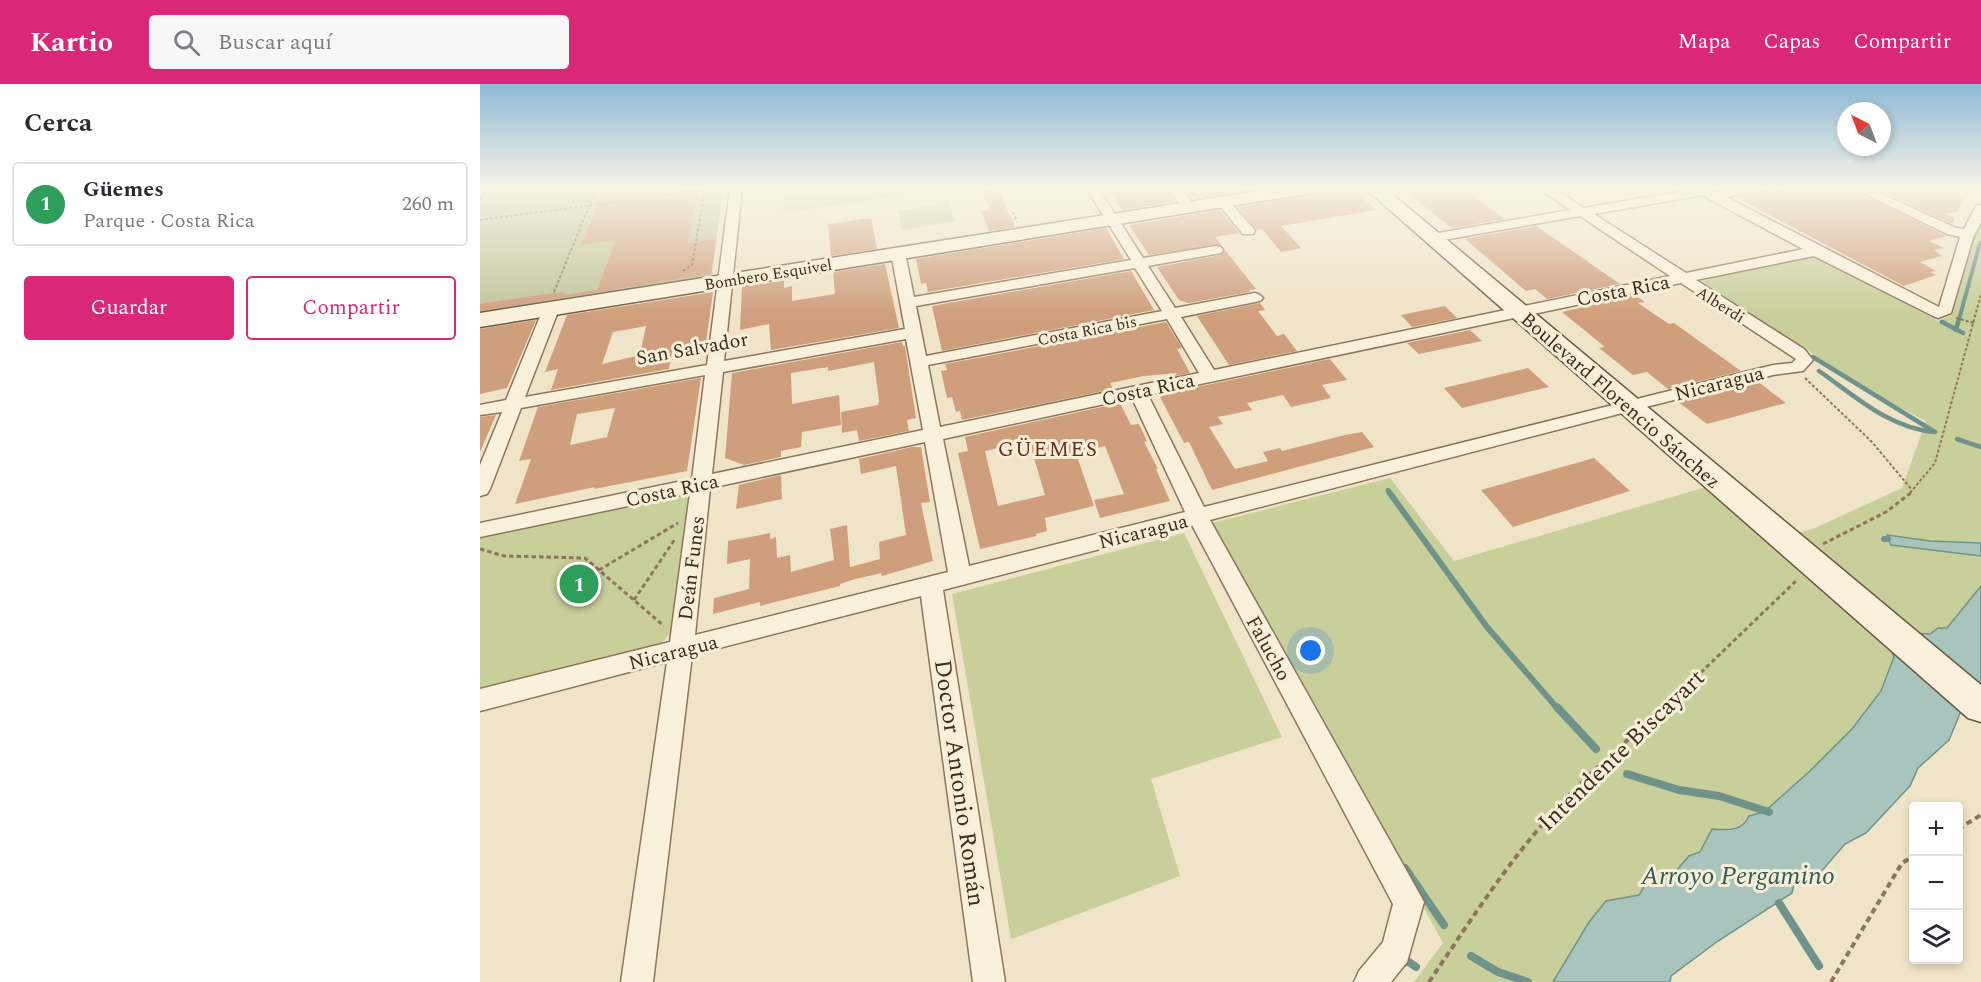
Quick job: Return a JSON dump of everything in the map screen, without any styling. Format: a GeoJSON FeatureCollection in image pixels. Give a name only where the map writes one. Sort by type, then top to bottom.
{"type":"FeatureCollection","features":[{"type":"Feature","properties":{"kind":"street","name":"Deán Funes"},"geometry":{"type":"LineString","coordinates":[[637,982],[675,640],[701,484],[731,231]]}},
{"type":"Feature","properties":{"kind":"street","name":"Bombero Esquivel"},"geometry":{"type":"LineString","coordinates":[[480,320],[548,301],[725,281],[1038,231]]}},
{"type":"Feature","properties":{"kind":"street"},"geometry":{"type":"LineString","coordinates":[[1121,231],[1210,376]]}},
{"type":"Feature","properties":{"kind":"street","name":"Boulevard Florencio Sánchez"},"geometry":{"type":"LineString","coordinates":[[1424,231],[1807,561],[1981,707]]}},
{"type":"Feature","properties":{"kind":"street"},"geometry":{"type":"LineString","coordinates":[[1432,238],[1474,231]]}},
{"type":"Feature","properties":{"kind":"street","name":"Alberdi"},"geometry":{"type":"LineString","coordinates":[[1608,231],[1798,352],[1801,363]]}},
{"type":"Feature","properties":{"kind":"street"},"geometry":{"type":"LineString","coordinates":[[1779,231],[1932,310],[1949,315]]}},
{"type":"Feature","properties":{"kind":"street"},"geometry":{"type":"LineString","coordinates":[[1952,231],[1968,234]]}},
{"type":"Feature","properties":{"kind":"street"},"geometry":{"type":"LineString","coordinates":[[1949,315],[1946,310],[1970,231]]}},
{"type":"Feature","properties":{"kind":"street"},"geometry":{"type":"LineString","coordinates":[[908,303],[1216,250]]}},
{"type":"Feature","properties":{"kind":"street","name":"Costa Rica"},"geometry":{"type":"LineString","coordinates":[[480,530],[1518,311],[1816,251]]}},
{"type":"Feature","properties":{"kind":"street"},"geometry":{"type":"LineString","coordinates":[[898,253],[960,578]]}},
{"type":"Feature","properties":{"kind":"street","name":"Costa Rica bis"},"geometry":{"type":"LineString","coordinates":[[918,362],[1255,298]]}},
{"type":"Feature","properties":{"kind":"street"},"geometry":{"type":"LineString","coordinates":[[480,489],[515,403],[548,301]]}},
{"type":"Feature","properties":{"kind":"street","name":"San Salvador"},"geometry":{"type":"LineString","coordinates":[[480,410],[912,333]]}},
{"type":"Feature","properties":{"kind":"street","name":"Nicaragua"},"geometry":{"type":"LineString","coordinates":[[480,700],[675,640],[960,578],[1801,363]]}},
{"type":"Feature","properties":{"kind":"street","name":"Falucho"},"geometry":{"type":"LineString","coordinates":[[1137,391],[1198,517],[1408,902],[1396,951],[1370,982]]}},
{"type":"Feature","properties":{"kind":"street","name":"Doctor Antonio Román"},"geometry":{"type":"LineString","coordinates":[[931,585],[989,982]]}},
{"type":"Feature","properties":{"kind":"path"},"geometry":{"type":"LineString","coordinates":[[548,301],[554,292],[579,231]]}},
{"type":"Feature","properties":{"kind":"path"},"geometry":{"type":"LineString","coordinates":[[680,272],[692,265],[698,231]]}},
{"type":"Feature","properties":{"kind":"path","name":"Intendente Biscayart"},"geometry":{"type":"LineString","coordinates":[[1429,982],[1503,873],[1549,818],[1597,768],[1700,674],[1807,561],[1886,512],[1912,490],[1935,464],[1981,294]]}},
{"type":"Feature","properties":{"kind":"path"},"geometry":{"type":"LineString","coordinates":[[1949,315],[1974,323]]}},
{"type":"Feature","properties":{"kind":"path"},"geometry":{"type":"LineString","coordinates":[[1801,363],[1805,378],[1872,442],[1912,490]]}},
{"type":"Feature","properties":{"kind":"path"},"geometry":{"type":"LineString","coordinates":[[599,570],[684,519]]}},
{"type":"Feature","properties":{"kind":"path"},"geometry":{"type":"LineString","coordinates":[[634,600],[677,535]]}},
{"type":"Feature","properties":{"kind":"path"},"geometry":{"type":"LineString","coordinates":[[480,549],[504,556],[585,558],[634,600],[675,640]]}},
{"type":"Feature","properties":{"kind":"path"},"geometry":{"type":"LineString","coordinates":[[1963,826],[1981,815]]}},
{"type":"Feature","properties":{"kind":"path"},"geometry":{"type":"LineString","coordinates":[[1831,982],[1902,862],[1909,858]]}},
{"type":"Feature","properties":{"kind":"green space"},"geometry":{"type":"Polygon","coordinates":[[[480,231],[718,231],[712,274],[705,277],[480,312],[480,231]]]}},
{"type":"Feature","properties":{"kind":"green space"},"geometry":{"type":"Polygon","coordinates":[[[1977,231],[1981,231],[1981,543],[1930,541],[1887,535],[1891,545],[1981,556],[1981,586],[1947,628],[1938,629],[1930,634],[1910,633],[1795,534],[1815,528],[1902,488],[1926,421],[1881,398],[1701,281],[1815,255],[1938,321],[1952,315],[1977,231]]]}},
{"type":"Feature","properties":{"kind":"green space"},"geometry":{"type":"Polygon","coordinates":[[[1390,478],[1454,561],[1706,487],[1890,647],[1895,657],[1881,691],[1852,729],[1810,771],[1763,812],[1749,816],[1742,825],[1734,829],[1712,829],[1700,852],[1689,856],[1669,879],[1649,878],[1639,895],[1606,901],[1553,982],[1414,982],[1443,943],[1212,523],[1390,478]]]}},
{"type":"Feature","properties":{"kind":"green space"},"geometry":{"type":"Polygon","coordinates":[[[676,495],[687,497],[689,501],[672,631],[661,644],[480,692],[480,538],[676,495]]]}},
{"type":"Feature","properties":{"kind":"green space"},"geometry":{"type":"Polygon","coordinates":[[[1184,533],[1282,737],[1151,779],[1180,876],[1011,939],[952,594],[1184,533]]]}},
{"type":"Feature","properties":{"kind":"water"},"geometry":{"type":"Polygon","coordinates":[[[1887,535],[1930,541],[1981,543],[1981,556],[1891,545],[1887,535]]]}},
{"type":"Feature","properties":{"kind":"water"},"geometry":{"type":"Polygon","coordinates":[[[1981,586],[1981,692],[1910,633],[1930,634],[1938,628],[1947,628],[1981,586]]]}},
{"type":"Feature","properties":{"kind":"water","name":"Arroyo Pergamino"},"geometry":{"type":"Polygon","coordinates":[[[1890,647],[1961,711],[1949,740],[1918,768],[1910,786],[1866,833],[1845,844],[1820,873],[1794,884],[1792,893],[1718,941],[1671,976],[1670,982],[1553,982],[1589,922],[1606,901],[1639,895],[1649,878],[1669,879],[1689,856],[1700,852],[1712,829],[1734,829],[1742,825],[1749,816],[1764,812],[1810,771],[1852,729],[1881,691],[1894,657],[1890,647]]]}},
{"type":"Feature","properties":{"kind":"building"},"geometry":{"type":"Polygon","coordinates":[[[587,231],[690,231],[688,243],[716,239],[711,274],[480,311],[480,304],[546,294],[565,292],[564,295],[597,290],[616,240],[581,245],[587,231]]]}},
{"type":"Feature","properties":{"kind":"building"},"geometry":{"type":"Polygon","coordinates":[[[829,231],[873,231],[877,249],[831,256],[829,231]]]}},
{"type":"Feature","properties":{"kind":"building"},"geometry":{"type":"Polygon","coordinates":[[[1088,231],[1108,231],[1124,259],[928,292],[926,283],[921,284],[916,259],[1088,231]]]}},
{"type":"Feature","properties":{"kind":"building"},"geometry":{"type":"Polygon","coordinates":[[[1133,231],[1237,231],[1239,233],[1215,237],[1221,245],[1149,255],[1133,231]]]}},
{"type":"Feature","properties":{"kind":"building"},"geometry":{"type":"Polygon","coordinates":[[[1264,231],[1285,231],[1301,248],[1281,252],[1264,231]]]}},
{"type":"Feature","properties":{"kind":"building"},"geometry":{"type":"Polygon","coordinates":[[[1509,231],[1543,231],[1620,284],[1547,299],[1535,289],[1526,291],[1465,239],[1509,231]]]}},
{"type":"Feature","properties":{"kind":"building"},"geometry":{"type":"Polygon","coordinates":[[[1800,231],[1936,231],[1946,236],[1929,241],[1944,248],[1934,250],[1942,256],[1920,262],[1936,271],[1930,272],[1936,275],[1904,286],[1800,231]]]}},
{"type":"Feature","properties":{"kind":"building"},"geometry":{"type":"Polygon","coordinates":[[[1225,250],[1256,289],[1188,303],[1179,300],[1157,267],[1221,255],[1225,250]]]}},
{"type":"Feature","properties":{"kind":"building"},"geometry":{"type":"Polygon","coordinates":[[[885,264],[899,328],[771,350],[769,324],[740,330],[742,287],[784,280],[784,288],[792,286],[792,301],[835,294],[833,272],[885,264]]]}},
{"type":"Feature","properties":{"kind":"building"},"geometry":{"type":"Polygon","coordinates":[[[1131,271],[1154,310],[942,351],[932,306],[1131,271]]]}},
{"type":"Feature","properties":{"kind":"building"},"geometry":{"type":"Polygon","coordinates":[[[713,292],[706,342],[673,348],[669,369],[551,390],[558,369],[545,372],[567,315],[713,292]],[[646,326],[613,332],[602,364],[640,355],[646,326]]]}},
{"type":"Feature","properties":{"kind":"building"},"geometry":{"type":"Polygon","coordinates":[[[1635,295],[1645,302],[1638,303],[1669,324],[1674,323],[1741,371],[1668,389],[1647,372],[1633,375],[1599,348],[1605,347],[1562,312],[1635,295]]]}},
{"type":"Feature","properties":{"kind":"building"},"geometry":{"type":"Polygon","coordinates":[[[1260,303],[1265,310],[1258,311],[1277,336],[1284,334],[1297,351],[1229,365],[1197,316],[1260,303]]]}},
{"type":"Feature","properties":{"kind":"building"},"geometry":{"type":"Polygon","coordinates":[[[1445,306],[1457,318],[1412,327],[1401,315],[1445,306]]]}},
{"type":"Feature","properties":{"kind":"building"},"geometry":{"type":"Polygon","coordinates":[[[536,320],[507,388],[480,394],[480,329],[536,320]]]}},
{"type":"Feature","properties":{"kind":"building"},"geometry":{"type":"Polygon","coordinates":[[[1166,322],[1182,348],[1177,349],[1190,373],[1174,376],[1177,373],[1144,376],[1110,383],[1113,389],[962,420],[960,411],[956,412],[952,397],[947,398],[941,371],[947,370],[945,364],[1166,322]]]}},
{"type":"Feature","properties":{"kind":"building"},"geometry":{"type":"Polygon","coordinates":[[[1470,330],[1482,341],[1419,354],[1407,343],[1470,330]]]}},
{"type":"Feature","properties":{"kind":"building"},"geometry":{"type":"Polygon","coordinates":[[[902,342],[905,346],[916,418],[907,420],[909,431],[859,441],[857,430],[842,433],[841,412],[878,405],[874,362],[828,371],[828,367],[791,373],[792,404],[839,395],[841,425],[802,432],[801,447],[781,451],[781,457],[744,465],[725,458],[732,373],[902,342]]]}},
{"type":"Feature","properties":{"kind":"building"},"geometry":{"type":"Polygon","coordinates":[[[1330,359],[1347,380],[1322,385],[1331,398],[1291,407],[1283,395],[1247,403],[1252,410],[1218,417],[1223,424],[1209,427],[1235,469],[1268,461],[1263,452],[1280,448],[1282,451],[1362,432],[1374,447],[1212,490],[1189,442],[1184,443],[1159,395],[1330,359]]]}},
{"type":"Feature","properties":{"kind":"building"},"geometry":{"type":"Polygon","coordinates":[[[1528,368],[1549,387],[1462,408],[1444,388],[1528,368]]]}},
{"type":"Feature","properties":{"kind":"building"},"geometry":{"type":"Polygon","coordinates":[[[701,378],[687,471],[515,504],[531,459],[519,461],[538,407],[701,378]],[[615,408],[577,414],[570,445],[607,437],[615,408]]]}},
{"type":"Feature","properties":{"kind":"building"},"geometry":{"type":"Polygon","coordinates":[[[1757,381],[1786,403],[1707,424],[1677,401],[1757,381]]]}},
{"type":"Feature","properties":{"kind":"building"},"geometry":{"type":"Polygon","coordinates":[[[1120,403],[1131,425],[1139,424],[1147,441],[1144,442],[1158,469],[1156,469],[1170,501],[1100,518],[1094,500],[1124,494],[1105,446],[1076,453],[1094,506],[1045,518],[1047,531],[1036,534],[1037,536],[980,549],[958,453],[968,451],[965,437],[1120,403]],[[1029,441],[985,451],[998,506],[1045,495],[1029,441]]]}},
{"type":"Feature","properties":{"kind":"building"},"geometry":{"type":"Polygon","coordinates":[[[496,415],[480,452],[480,417],[496,415]]]}},
{"type":"Feature","properties":{"kind":"building"},"geometry":{"type":"Polygon","coordinates":[[[921,447],[930,502],[921,503],[933,561],[882,576],[881,573],[852,580],[840,586],[760,606],[760,602],[713,614],[714,598],[749,589],[750,559],[727,564],[728,541],[770,533],[770,539],[776,537],[777,558],[790,555],[791,572],[834,560],[830,529],[847,525],[850,567],[880,559],[879,542],[906,535],[896,466],[861,474],[859,459],[921,447]]]}},
{"type":"Feature","properties":{"kind":"building"},"geometry":{"type":"Polygon","coordinates":[[[1594,458],[1630,491],[1513,527],[1481,490],[1594,458]]]}},
{"type":"Feature","properties":{"kind":"building"},"geometry":{"type":"Polygon","coordinates":[[[781,475],[782,499],[736,509],[739,485],[781,475]]]}},
{"type":"Feature","properties":{"kind":"waterway"},"geometry":{"type":"LineString","coordinates":[[1958,323],[1980,243]]}},
{"type":"Feature","properties":{"kind":"waterway"},"geometry":{"type":"LineString","coordinates":[[1945,323],[1942,322],[1956,329]]}},
{"type":"Feature","properties":{"kind":"waterway"},"geometry":{"type":"LineString","coordinates":[[1956,329],[1958,322]]}},
{"type":"Feature","properties":{"kind":"waterway"},"geometry":{"type":"LineString","coordinates":[[1956,329],[1963,333]]}},
{"type":"Feature","properties":{"kind":"waterway"},"geometry":{"type":"LineString","coordinates":[[1813,357],[1935,432],[1919,430],[1888,418],[1819,371]]}},
{"type":"Feature","properties":{"kind":"waterway"},"geometry":{"type":"LineString","coordinates":[[1957,439],[1981,447]]}},
{"type":"Feature","properties":{"kind":"waterway"},"geometry":{"type":"LineString","coordinates":[[1389,492],[1487,627],[1558,709]]}},
{"type":"Feature","properties":{"kind":"waterway"},"geometry":{"type":"LineString","coordinates":[[1557,707],[1596,749]]}},
{"type":"Feature","properties":{"kind":"waterway"},"geometry":{"type":"LineString","coordinates":[[1627,774],[1679,790],[1719,796],[1769,812]]}},
{"type":"Feature","properties":{"kind":"waterway"},"geometry":{"type":"LineString","coordinates":[[1405,868],[1444,925]]}},
{"type":"Feature","properties":{"kind":"waterway"},"geometry":{"type":"LineString","coordinates":[[1779,903],[1819,966]]}},
{"type":"Feature","properties":{"kind":"waterway"},"geometry":{"type":"LineString","coordinates":[[1471,956],[1498,972],[1528,982]]}},
{"type":"Feature","properties":{"kind":"waterway"},"geometry":{"type":"LineString","coordinates":[[1404,963],[1406,960],[1416,967]]}},
{"type":"Feature","properties":{"kind":"place","name":"Güemes"},"geometry":{"type":"Point","coordinates":[579,584]}},
{"type":"Feature","properties":{"kind":"district","name":"GÜEMES"},"geometry":{"type":"Point","coordinates":[1048,449]}}]}
